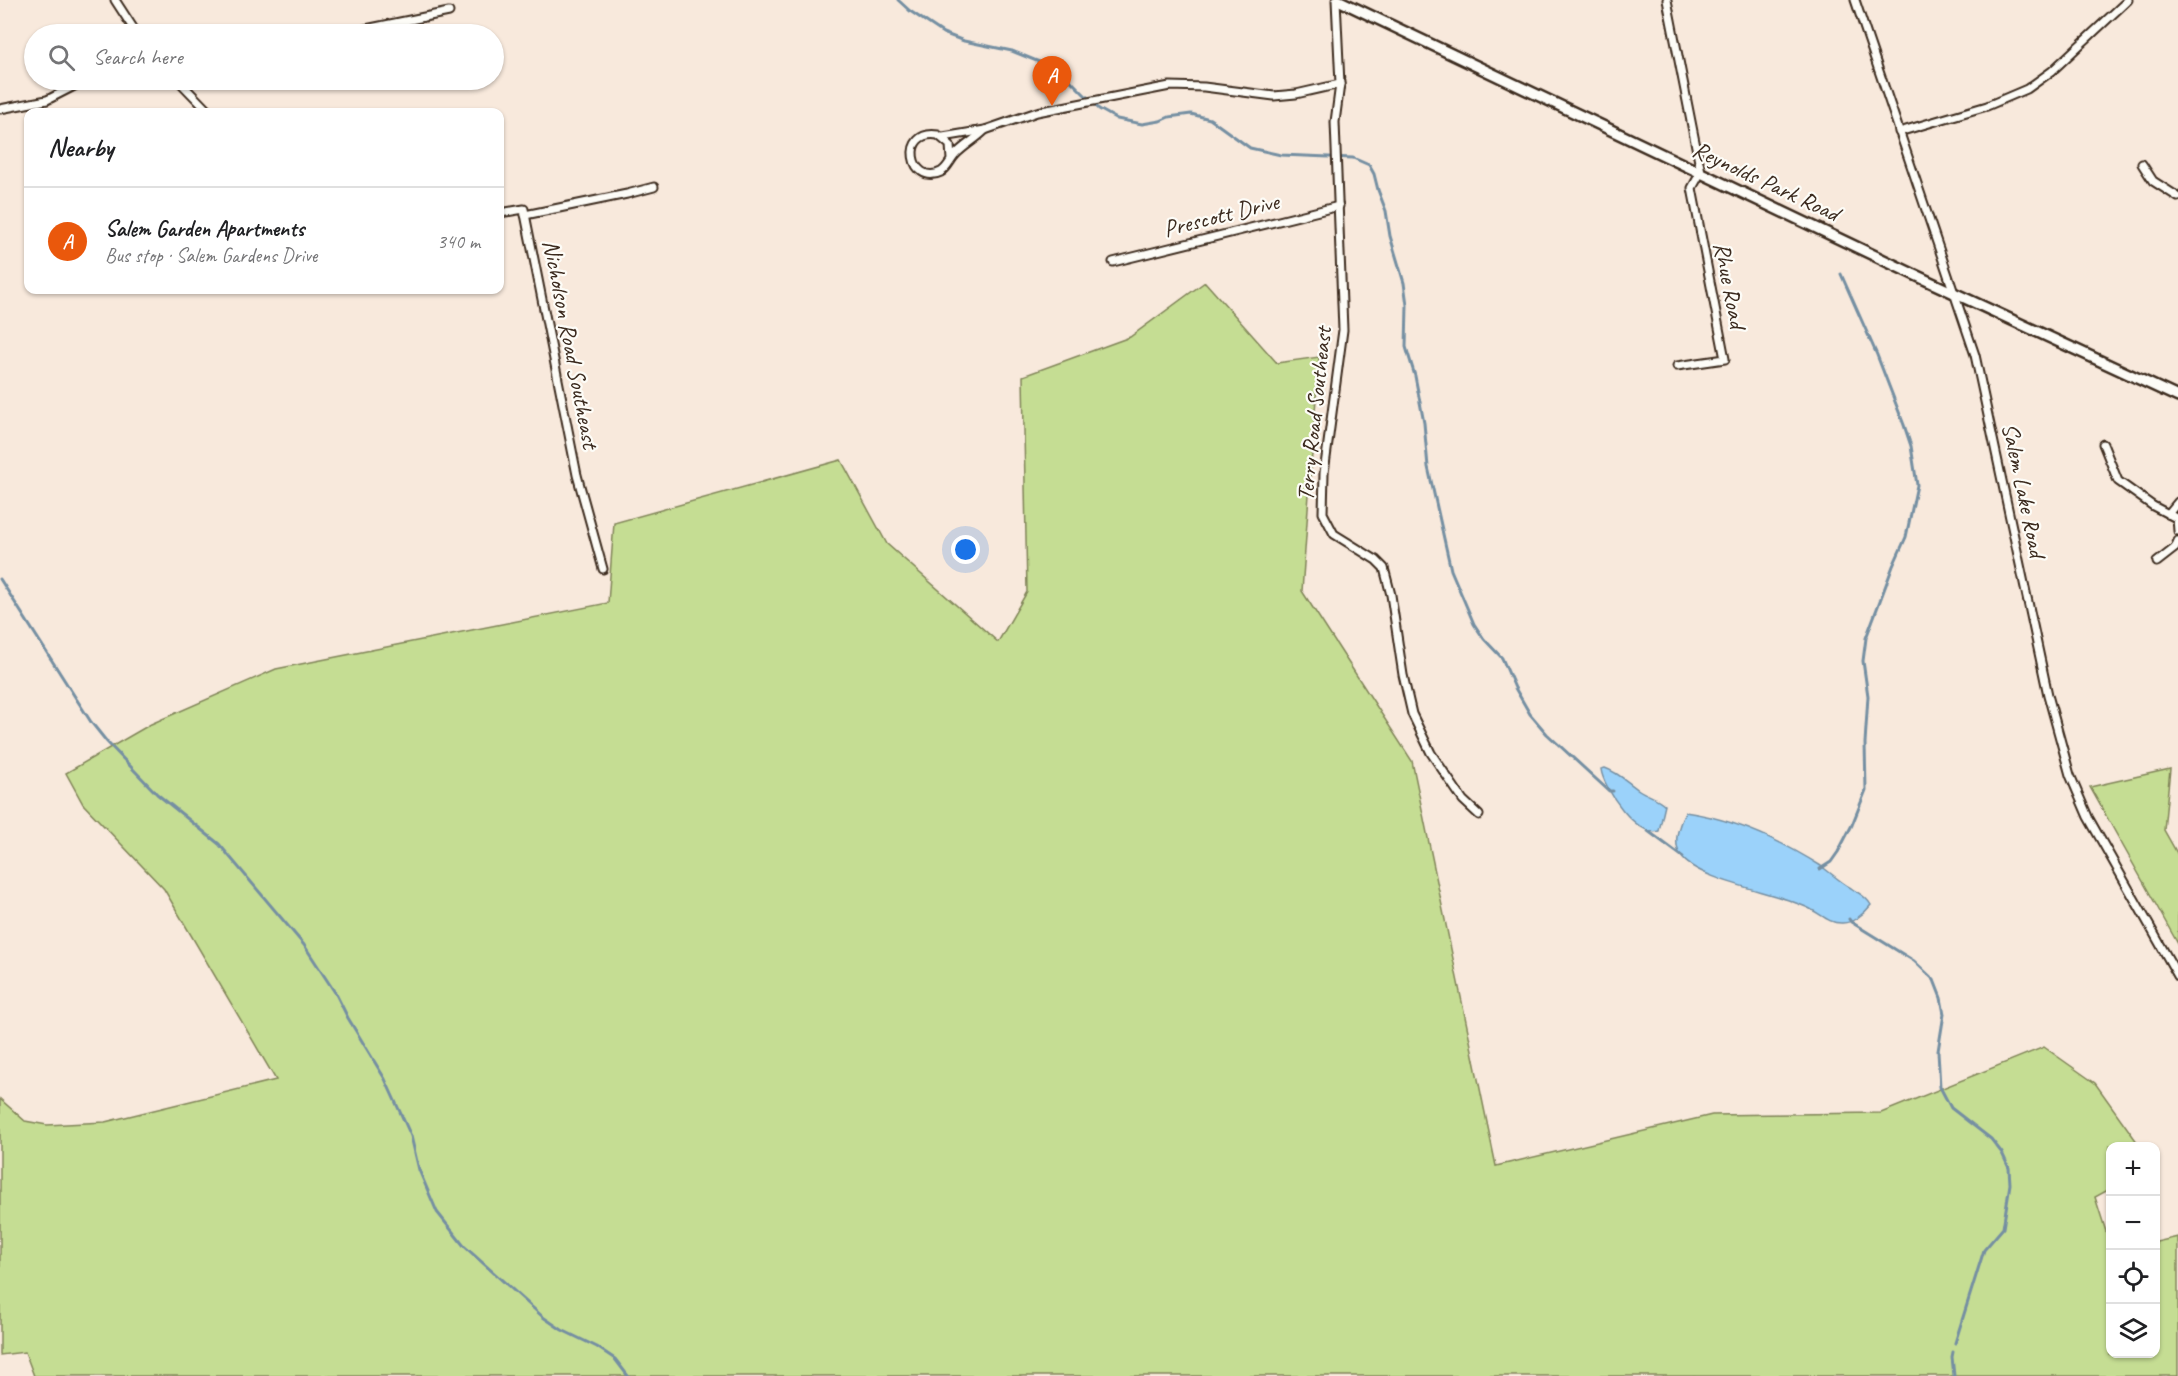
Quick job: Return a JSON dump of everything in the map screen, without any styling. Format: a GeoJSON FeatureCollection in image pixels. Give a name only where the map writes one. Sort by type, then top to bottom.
{"type":"FeatureCollection","features":[{"type":"Feature","properties":{"kind":"main road","name":"Reynolds Park Road"},"geometry":{"type":"LineString","coordinates":[[1337,0],[2178,397]]}},
{"type":"Feature","properties":{"kind":"street"},"geometry":{"type":"LineString","coordinates":[[115,0],[131,24]]}},
{"type":"Feature","properties":{"kind":"street","name":"Terry Road Southeast"},"geometry":{"type":"LineString","coordinates":[[1337,0],[1340,84],[1335,122],[1343,330],[1324,473],[1323,513],[1334,534],[1376,560],[1384,568],[1391,595],[1402,675],[1412,714],[1431,753],[1463,800],[1479,815]]}},
{"type":"Feature","properties":{"kind":"street"},"geometry":{"type":"LineString","coordinates":[[1667,0],[1701,172]]}},
{"type":"Feature","properties":{"kind":"street","name":"Salem Lake Road"},"geometry":{"type":"LineString","coordinates":[[1855,0],[1975,355],[2048,695],[2070,775],[2088,817],[2178,976]]}},
{"type":"Feature","properties":{"kind":"street"},"geometry":{"type":"LineString","coordinates":[[1899,132],[1986,106],[2027,89],[2052,71],[2128,0]]}},
{"type":"Feature","properties":{"kind":"street"},"geometry":{"type":"LineString","coordinates":[[391,24],[449,12]]}},
{"type":"Feature","properties":{"kind":"street"},"geometry":{"type":"LineString","coordinates":[[985,130],[942,171],[933,174],[920,170],[914,162],[913,151],[918,141],[928,135],[942,138],[985,130],[1037,112],[1170,86],[1204,87],[1274,96],[1296,94],[1340,84]]}},
{"type":"Feature","properties":{"kind":"street"},"geometry":{"type":"LineString","coordinates":[[0,109],[47,100],[66,90]]}},
{"type":"Feature","properties":{"kind":"street"},"geometry":{"type":"LineString","coordinates":[[188,90],[205,108]]}},
{"type":"Feature","properties":{"kind":"street"},"geometry":{"type":"LineString","coordinates":[[942,138],[950,145],[951,160]]}},
{"type":"Feature","properties":{"kind":"street"},"geometry":{"type":"LineString","coordinates":[[2142,164],[2153,181],[2178,197]]}},
{"type":"Feature","properties":{"kind":"street","name":"Rhue Road"},"geometry":{"type":"LineString","coordinates":[[1677,366],[1725,359],[1692,189],[1701,172]]}},
{"type":"Feature","properties":{"kind":"street"},"geometry":{"type":"LineString","coordinates":[[525,215],[654,187]]}},
{"type":"Feature","properties":{"kind":"street","name":"Prescott Drive"},"geometry":{"type":"LineString","coordinates":[[1113,262],[1339,206]]}},
{"type":"Feature","properties":{"kind":"street","name":"Nicholson Road Southeast"},"geometry":{"type":"LineString","coordinates":[[504,212],[524,208],[577,475],[603,569]]}},
{"type":"Feature","properties":{"kind":"street"},"geometry":{"type":"LineString","coordinates":[[2103,444],[2118,481],[2153,506],[2177,519],[2178,531]]}},
{"type":"Feature","properties":{"kind":"street"},"geometry":{"type":"LineString","coordinates":[[2168,514],[2178,502]]}},
{"type":"Feature","properties":{"kind":"street"},"geometry":{"type":"LineString","coordinates":[[2157,562],[2175,548],[2178,541]]}},
{"type":"Feature","properties":{"kind":"green space"},"geometry":{"type":"Polygon","coordinates":[[[1205,282],[1277,363],[1319,357],[1302,591],[1412,761],[1496,1166],[1712,1115],[1881,1113],[2044,1047],[2095,1083],[2137,1142],[2106,1142],[2106,1191],[2095,1197],[2106,1231],[2106,1358],[2160,1358],[2160,1241],[2178,1237],[2178,1376],[34,1376],[25,1352],[0,1355],[0,1099],[25,1121],[47,1125],[105,1122],[276,1080],[164,889],[83,804],[66,773],[151,724],[276,669],[608,603],[614,523],[841,460],[887,544],[998,642],[1027,592],[1023,376],[1130,337],[1205,282]]]}},
{"type":"Feature","properties":{"kind":"green space"},"geometry":{"type":"Polygon","coordinates":[[[2170,769],[2164,830],[2178,855],[2178,944],[2090,787],[2170,769]]]}},
{"type":"Feature","properties":{"kind":"water"},"geometry":{"type":"Polygon","coordinates":[[[1605,768],[1615,772],[1639,790],[1665,805],[1659,831],[1650,831],[1641,827],[1622,810],[1603,777],[1601,769],[1605,768]]]}},
{"type":"Feature","properties":{"kind":"water"},"geometry":{"type":"Polygon","coordinates":[[[1685,812],[1739,825],[1773,839],[1821,866],[1865,897],[1871,905],[1853,920],[1837,923],[1807,907],[1700,871],[1689,864],[1678,851],[1677,834],[1685,812]]]}},
{"type":"Feature","properties":{"kind":"waterway"},"geometry":{"type":"LineString","coordinates":[[898,0],[943,33],[964,41],[1012,51],[1054,68],[1071,81],[1099,109],[1117,119],[1142,124],[1191,114],[1210,119],[1250,148],[1281,155],[1353,158],[1369,165],[1386,211],[1390,236],[1404,283],[1407,305],[1406,347],[1415,376],[1424,423],[1428,467],[1451,570],[1474,624],[1484,639],[1502,658],[1530,714],[1547,734],[1609,791],[1613,791]]}},
{"type":"Feature","properties":{"kind":"waterway"},"geometry":{"type":"LineString","coordinates":[[1820,869],[1831,862],[1838,852],[1866,790],[1865,743],[1868,696],[1863,661],[1866,638],[1906,537],[1917,485],[1911,446],[1904,425],[1877,355],[1841,274]]}},
{"type":"Feature","properties":{"kind":"waterway"},"geometry":{"type":"LineString","coordinates":[[0,579],[91,722],[107,742],[157,794],[219,844],[304,945],[336,994],[385,1079],[411,1136],[419,1170],[437,1212],[464,1246],[543,1317],[615,1359],[628,1376]]}},
{"type":"Feature","properties":{"kind":"waterway"},"geometry":{"type":"LineString","coordinates":[[1648,831],[1683,857]]}},
{"type":"Feature","properties":{"kind":"waterway"},"geometry":{"type":"LineString","coordinates":[[1849,919],[1914,961],[1934,980],[1944,1014],[1938,1051],[1940,1087],[1951,1108],[1991,1139],[2002,1153],[2009,1168],[2010,1184],[2003,1228],[1984,1250],[1955,1343]]}},
{"type":"Feature","properties":{"kind":"waterway"},"geometry":{"type":"LineString","coordinates":[[1953,1352],[1954,1376]]}},
{"type":"Feature","properties":{"kind":"place","name":"Salem Garden Apartments"},"geometry":{"type":"Point","coordinates":[1052,106]}}]}
